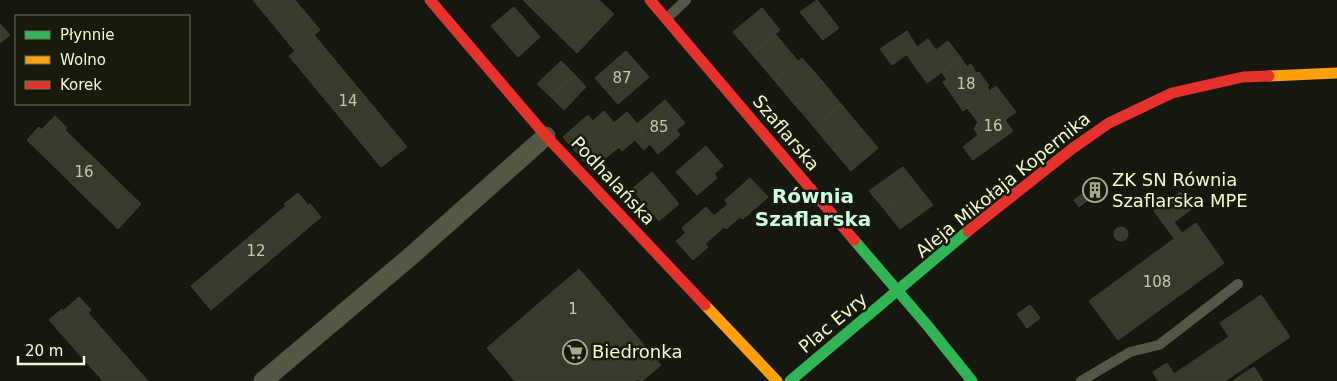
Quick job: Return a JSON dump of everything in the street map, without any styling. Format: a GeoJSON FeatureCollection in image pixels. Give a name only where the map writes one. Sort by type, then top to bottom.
{"type":"FeatureCollection","features":[{"type":"Feature","properties":{"kind":"street","name":"Podhalańska"},"geometry":{"type":"LineString","coordinates":[[430,0],[546,136],[777,381]]}},
{"type":"Feature","properties":{"kind":"street","name":"Szaflarska"},"geometry":{"type":"LineString","coordinates":[[650,0],[899,291],[972,381]]}},
{"type":"Feature","properties":{"kind":"street","name":"Aleja Mikołaja Kopernika"},"geometry":{"type":"LineString","coordinates":[[899,291],[1011,197],[1073,148],[1109,123],[1172,93],[1243,77],[1337,73]]}},
{"type":"Feature","properties":{"kind":"street"},"geometry":{"type":"LineString","coordinates":[[264,381],[411,256],[546,136]]}},
{"type":"Feature","properties":{"kind":"street","name":"Plac Evry"},"geometry":{"type":"LineString","coordinates":[[790,381],[899,291]]}},
{"type":"Feature","properties":{"kind":"lane"},"geometry":{"type":"LineString","coordinates":[[666,18],[686,0]]}},
{"type":"Feature","properties":{"kind":"lane"},"geometry":{"type":"LineString","coordinates":[[1081,381],[1130,352],[1159,345],[1238,284]]}},
{"type":"Feature","properties":{"kind":"building"},"geometry":{"type":"Polygon","coordinates":[[[253,0],[295,0],[320,30],[314,35],[407,147],[381,167],[289,56],[295,51],[253,0]]]}},
{"type":"Feature","properties":{"kind":"building"},"geometry":{"type":"Polygon","coordinates":[[[523,0],[599,0],[614,14],[577,53],[523,0]]]}},
{"type":"Feature","properties":{"kind":"building"},"geometry":{"type":"Polygon","coordinates":[[[817,0],[839,28],[823,40],[800,12],[817,0]]]}},
{"type":"Feature","properties":{"kind":"building"},"geometry":{"type":"Polygon","coordinates":[[[514,7],[540,37],[518,57],[491,26],[514,7]]]}},
{"type":"Feature","properties":{"kind":"building"},"geometry":{"type":"Polygon","coordinates":[[[762,8],[780,30],[752,54],[733,32],[762,8]]]}},
{"type":"Feature","properties":{"kind":"building"},"geometry":{"type":"Polygon","coordinates":[[[0,24],[10,35],[0,43],[0,24]]]}},
{"type":"Feature","properties":{"kind":"building"},"geometry":{"type":"Polygon","coordinates":[[[907,31],[917,47],[892,65],[880,49],[907,31]]]}},
{"type":"Feature","properties":{"kind":"building"},"geometry":{"type":"Polygon","coordinates":[[[775,34],[798,61],[775,81],[752,54],[775,34]]]}},
{"type":"Feature","properties":{"kind":"building"},"geometry":{"type":"Polygon","coordinates":[[[928,39],[936,50],[948,41],[961,58],[927,83],[907,55],[928,39]]]}},
{"type":"Feature","properties":{"kind":"building"},"geometry":{"type":"Polygon","coordinates":[[[626,51],[649,77],[618,104],[595,78],[626,51]]]}},
{"type":"Feature","properties":{"kind":"building"},"geometry":{"type":"Polygon","coordinates":[[[802,58],[822,81],[795,105],[775,81],[802,58]]]}},
{"type":"Feature","properties":{"kind":"building"},"geometry":{"type":"Polygon","coordinates":[[[961,58],[967,67],[971,64],[976,73],[979,72],[989,86],[987,87],[989,90],[963,111],[943,82],[947,80],[942,72],[961,58]]]}},
{"type":"Feature","properties":{"kind":"building"},"geometry":{"type":"Polygon","coordinates":[[[561,61],[575,75],[550,96],[537,84],[561,61]]]}},
{"type":"Feature","properties":{"kind":"building"},"geometry":{"type":"Polygon","coordinates":[[[575,75],[586,87],[564,110],[550,96],[575,75]]]}},
{"type":"Feature","properties":{"kind":"building"},"geometry":{"type":"Polygon","coordinates":[[[822,81],[841,104],[814,127],[795,105],[822,81]]]}},
{"type":"Feature","properties":{"kind":"building"},"geometry":{"type":"Polygon","coordinates":[[[996,86],[1016,112],[1005,120],[1013,131],[973,160],[963,147],[978,135],[974,129],[978,122],[967,108],[996,86]]]}},
{"type":"Feature","properties":{"kind":"building"},"geometry":{"type":"Polygon","coordinates":[[[665,100],[685,123],[676,130],[680,135],[658,154],[650,144],[644,150],[635,140],[644,132],[637,124],[665,100]]]}},
{"type":"Feature","properties":{"kind":"building"},"geometry":{"type":"Polygon","coordinates":[[[841,104],[861,128],[834,151],[814,127],[841,104]]]}},
{"type":"Feature","properties":{"kind":"building"},"geometry":{"type":"Polygon","coordinates":[[[604,111],[614,123],[627,112],[644,132],[622,151],[619,147],[591,170],[563,137],[588,115],[593,121],[604,111]]]}},
{"type":"Feature","properties":{"kind":"building"},"geometry":{"type":"Polygon","coordinates":[[[55,116],[67,128],[65,130],[141,204],[118,229],[27,140],[39,127],[41,130],[55,116]]]}},
{"type":"Feature","properties":{"kind":"building"},"geometry":{"type":"Polygon","coordinates":[[[861,128],[878,148],[851,171],[834,151],[861,128]]]}},
{"type":"Feature","properties":{"kind":"building"},"geometry":{"type":"Polygon","coordinates":[[[706,146],[723,166],[714,174],[717,178],[697,195],[676,172],[706,146]]]}},
{"type":"Feature","properties":{"kind":"building"},"geometry":{"type":"Polygon","coordinates":[[[903,167],[918,186],[885,210],[869,191],[903,167]]]}},
{"type":"Feature","properties":{"kind":"building"},"geometry":{"type":"Polygon","coordinates":[[[652,172],[679,204],[659,221],[632,189],[652,172]]]}},
{"type":"Feature","properties":{"kind":"building"},"geometry":{"type":"Polygon","coordinates":[[[750,178],[768,197],[743,219],[740,217],[726,229],[724,227],[705,244],[708,247],[693,260],[676,241],[686,233],[682,228],[706,207],[714,216],[728,204],[725,200],[750,178]]]}},
{"type":"Feature","properties":{"kind":"building","name":"ZK SN Równia Szaflarska MPE"},"geometry":{"type":"Polygon","coordinates":[[[1099,182],[1104,188],[1092,198],[1087,191],[1099,182]]]}},
{"type":"Feature","properties":{"kind":"building"},"geometry":{"type":"Polygon","coordinates":[[[918,186],[933,205],[900,229],[885,210],[918,186]]]}},
{"type":"Feature","properties":{"kind":"building"},"geometry":{"type":"Polygon","coordinates":[[[1085,192],[1090,198],[1079,207],[1074,200],[1085,192]]]}},
{"type":"Feature","properties":{"kind":"building"},"geometry":{"type":"Polygon","coordinates":[[[1180,192],[1193,208],[1174,222],[1182,233],[1174,238],[1154,211],[1180,192]]]}},
{"type":"Feature","properties":{"kind":"building"},"geometry":{"type":"Polygon","coordinates":[[[298,193],[321,217],[211,310],[191,286],[286,206],[284,204],[298,193]]]}},
{"type":"Feature","properties":{"kind":"building"},"geometry":{"type":"Polygon","coordinates":[[[1196,223],[1224,263],[1118,340],[1089,301],[1196,223]]]}},
{"type":"Feature","properties":{"kind":"building"},"geometry":{"type":"Polygon","coordinates":[[[1118,227],[1124,227],[1128,234],[1124,241],[1118,241],[1114,237],[1114,231],[1118,227]]]}},
{"type":"Feature","properties":{"kind":"building"},"geometry":{"type":"Polygon","coordinates":[[[579,269],[661,365],[642,381],[637,379],[635,381],[515,381],[487,348],[579,269]]]}},
{"type":"Feature","properties":{"kind":"building"},"geometry":{"type":"Polygon","coordinates":[[[1261,295],[1290,337],[1225,381],[1158,381],[1153,372],[1167,363],[1174,374],[1229,337],[1220,323],[1261,295]]]}},
{"type":"Feature","properties":{"kind":"building"},"geometry":{"type":"Polygon","coordinates":[[[79,297],[91,310],[88,313],[148,381],[103,381],[49,320],[79,297]]]}},
{"type":"Feature","properties":{"kind":"building"},"geometry":{"type":"Polygon","coordinates":[[[1030,305],[1040,318],[1027,328],[1017,314],[1030,305]]]}},
{"type":"Feature","properties":{"kind":"building"},"geometry":{"type":"Polygon","coordinates":[[[1254,367],[1263,381],[1234,380],[1254,367]]]}},
{"type":"Feature","properties":{"kind":"traffic: fast"},"geometry":{"type":"LineString","coordinates":[[790,381],[968,231]]}},
{"type":"Feature","properties":{"kind":"traffic: fast"},"geometry":{"type":"LineString","coordinates":[[854,240],[972,381]]}},
{"type":"Feature","properties":{"kind":"traffic: slow"},"geometry":{"type":"LineString","coordinates":[[1269,76],[1337,73]]}},
{"type":"Feature","properties":{"kind":"traffic: slow"},"geometry":{"type":"LineString","coordinates":[[705,305],[777,381]]}},
{"type":"Feature","properties":{"kind":"traffic: jam"},"geometry":{"type":"LineString","coordinates":[[430,0],[546,136],[705,305]]}},
{"type":"Feature","properties":{"kind":"traffic: jam"},"geometry":{"type":"LineString","coordinates":[[650,0],[854,240]]}},
{"type":"Feature","properties":{"kind":"traffic: jam"},"geometry":{"type":"LineString","coordinates":[[968,231],[1073,148],[1109,123],[1172,93],[1243,77],[1269,76]]}},
{"type":"Feature","properties":{"kind":"place","name":"ZK SN Równia Szaflarska MPE"},"geometry":{"type":"Point","coordinates":[1095,190]}},
{"type":"Feature","properties":{"kind":"place","name":"Biedronka"},"geometry":{"type":"Point","coordinates":[575,352]}},
{"type":"Feature","properties":{"kind":"district","name":"Równia Szaflarska"},"geometry":{"type":"Point","coordinates":[813,208]}}]}
